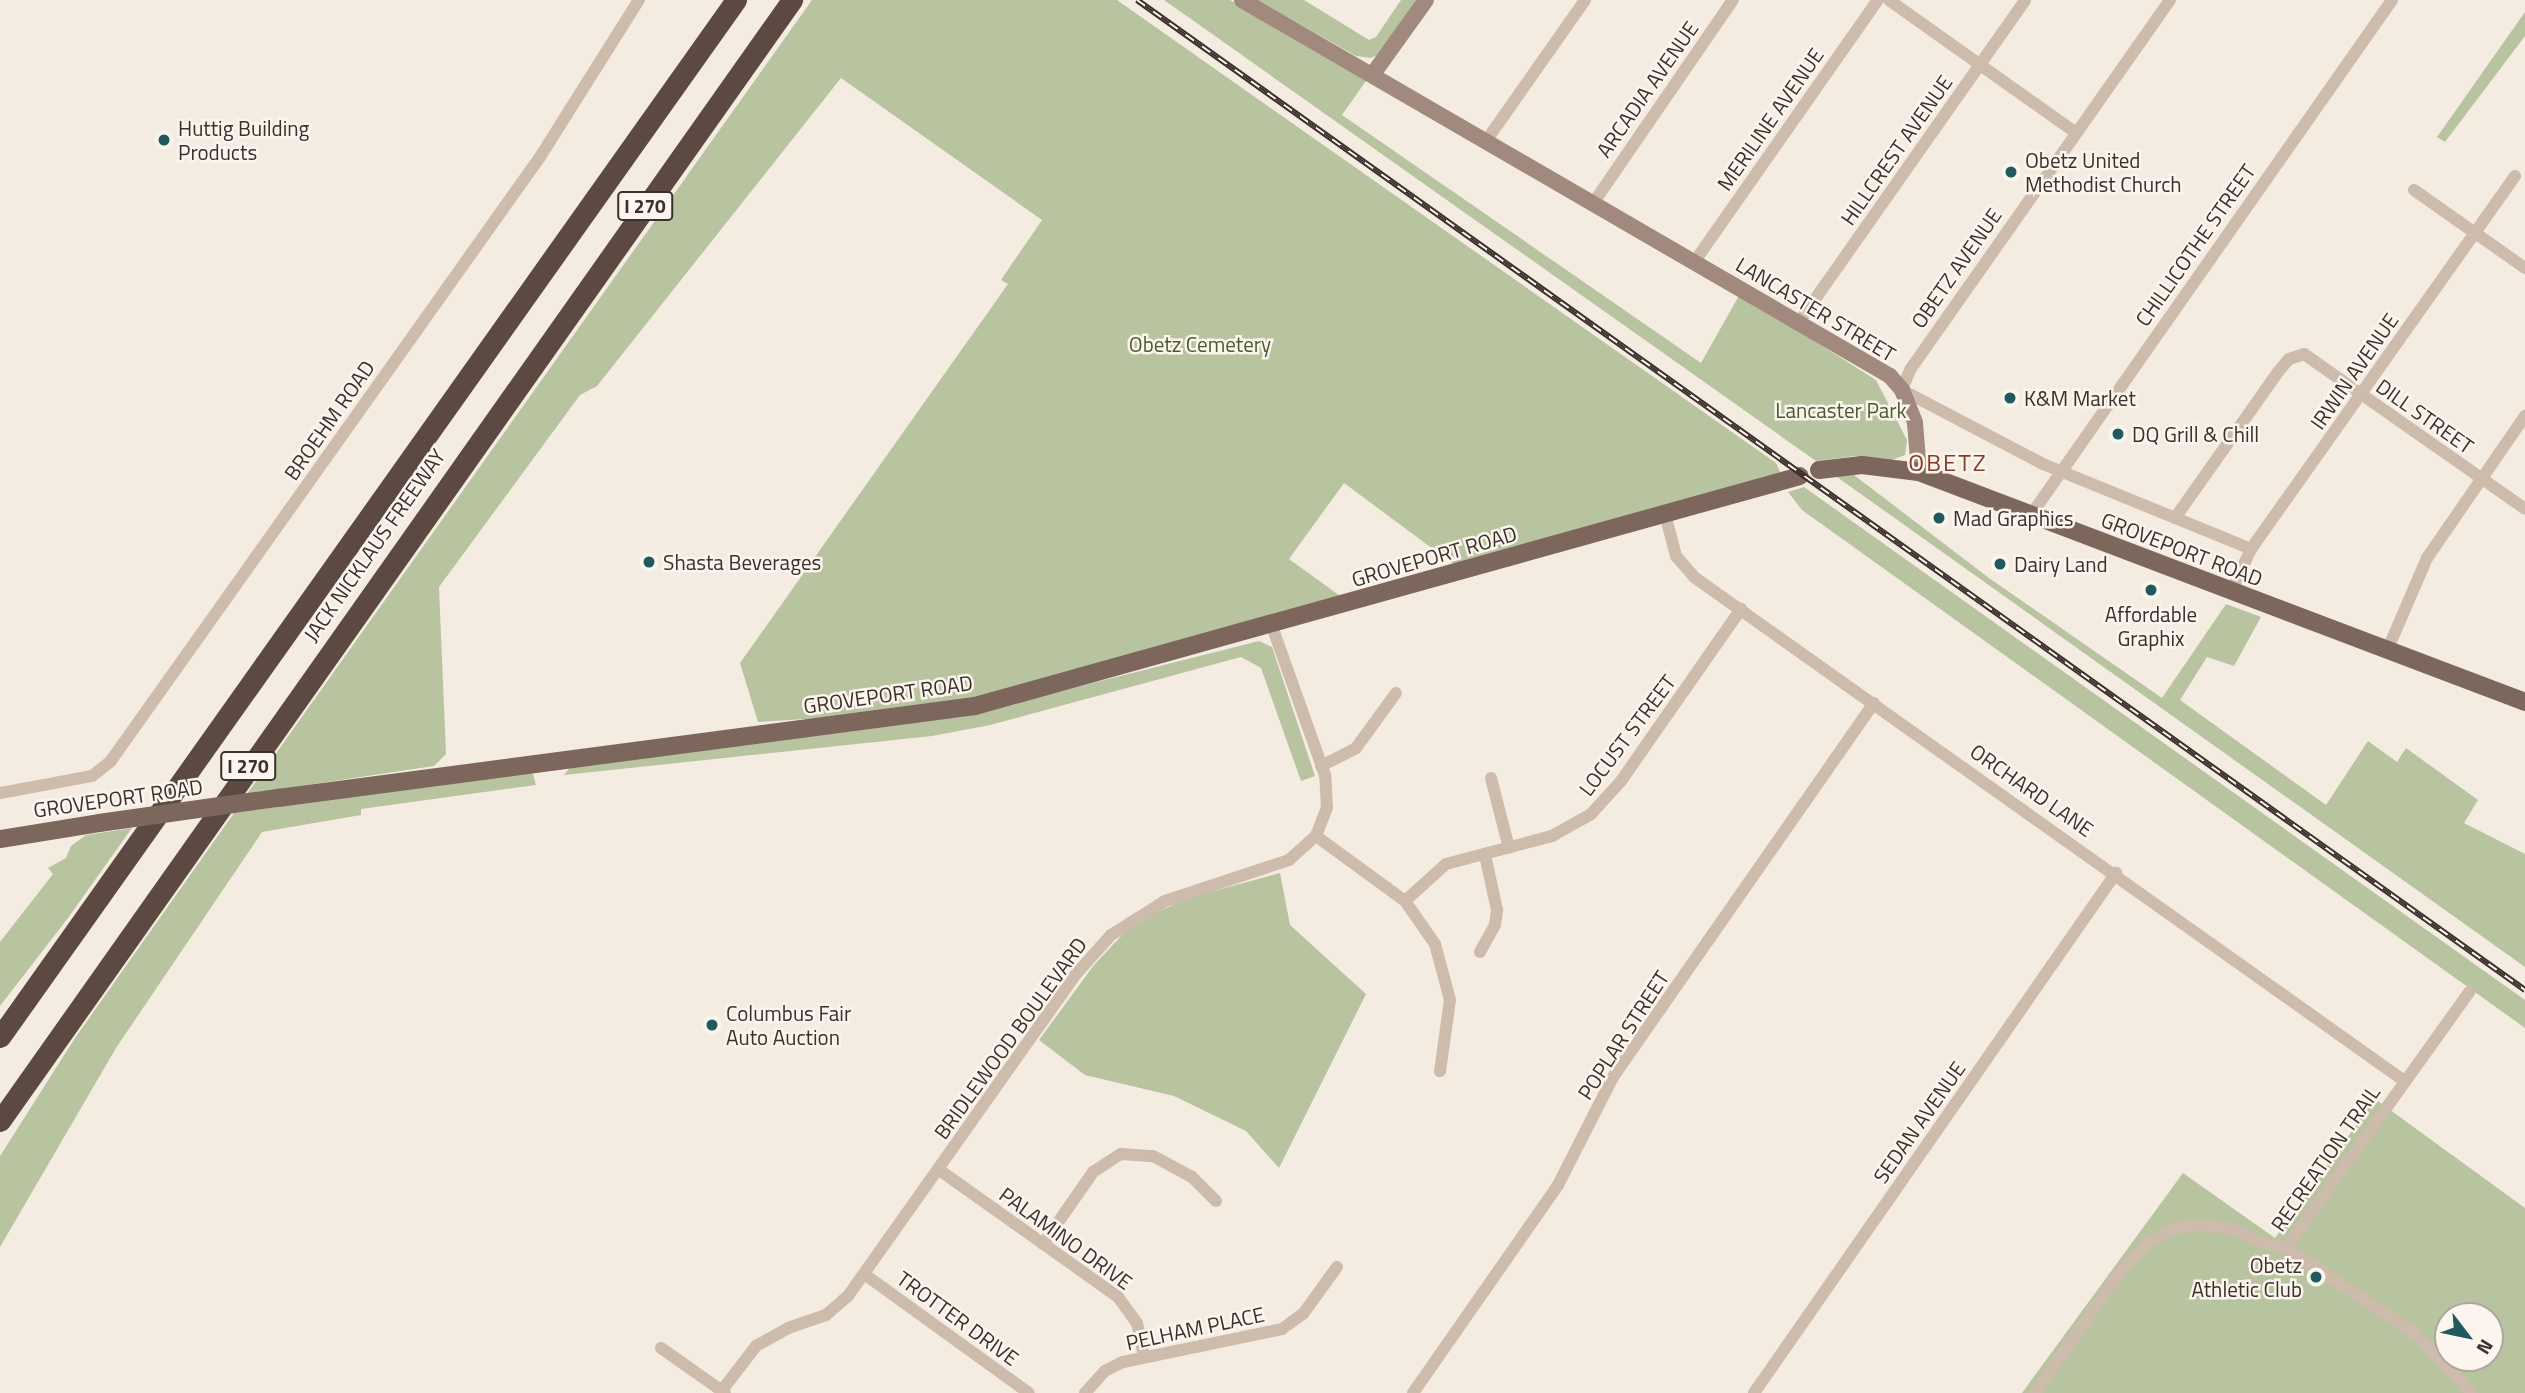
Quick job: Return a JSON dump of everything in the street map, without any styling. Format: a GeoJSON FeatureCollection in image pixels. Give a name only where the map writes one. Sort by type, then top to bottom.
{"type":"FeatureCollection","features":[{"type":"Feature","properties":{"kind":"highway","name":"JACK NICKLAUS FREEWAY"},"geometry":{"type":"LineString","coordinates":[[0,1037],[736,0]]}},
{"type":"Feature","properties":{"kind":"highway","name":"JACK NICKLAUS FREEWAY"},"geometry":{"type":"LineString","coordinates":[[0,1121],[792,0]]}},
{"type":"Feature","properties":{"kind":"highway"},"geometry":{"type":"LineString","coordinates":[[0,1128],[18,1093]]}},
{"type":"Feature","properties":{"kind":"main road","name":"GROVEPORT ROAD"},"geometry":{"type":"LineString","coordinates":[[1819,470],[1862,465],[1919,472],[2525,702]]}},
{"type":"Feature","properties":{"kind":"main road","name":"GROVEPORT ROAD"},"geometry":{"type":"LineString","coordinates":[[0,839],[708,739],[935,714],[1272,626],[1800,475]]}},
{"type":"Feature","properties":{"kind":"street","name":"BROEHM ROAD"},"geometry":{"type":"LineString","coordinates":[[0,793],[92,776],[105,768],[544,151],[639,0]]}},
{"type":"Feature","properties":{"kind":"street","name":"LANCASTER STREET"},"geometry":{"type":"LineString","coordinates":[[1242,0],[1886,373],[1902,390],[2060,472],[2251,549]]}},
{"type":"Feature","properties":{"kind":"street"},"geometry":{"type":"LineString","coordinates":[[1373,74],[1426,0]]}},
{"type":"Feature","properties":{"kind":"street"},"geometry":{"type":"LineString","coordinates":[[1486,141],[1585,0]]}},
{"type":"Feature","properties":{"kind":"street","name":"ARCADIA AVENUE"},"geometry":{"type":"LineString","coordinates":[[1594,202],[1733,0]]}},
{"type":"Feature","properties":{"kind":"street","name":"MERILINE AVENUE"},"geometry":{"type":"LineString","coordinates":[[1695,261],[1878,0]]}},
{"type":"Feature","properties":{"kind":"street"},"geometry":{"type":"LineString","coordinates":[[1889,0],[2076,133]]}},
{"type":"Feature","properties":{"kind":"street","name":"HILLCREST AVENUE"},"geometry":{"type":"LineString","coordinates":[[1798,322],[2025,0]]}},
{"type":"Feature","properties":{"kind":"street","name":"OBETZ AVENUE"},"geometry":{"type":"LineString","coordinates":[[1902,390],[1910,370],[2170,0]]}},
{"type":"Feature","properties":{"kind":"street","name":"CHILLICOTHE STREET"},"geometry":{"type":"LineString","coordinates":[[2031,515],[2392,0]]}},
{"type":"Feature","properties":{"kind":"street","name":"IRWIN AVENUE"},"geometry":{"type":"LineString","coordinates":[[2231,592],[2251,549],[2515,176]]}},
{"type":"Feature","properties":{"kind":"street"},"geometry":{"type":"LineString","coordinates":[[2414,190],[2525,268]]}},
{"type":"Feature","properties":{"kind":"street","name":"DILL STREET"},"geometry":{"type":"LineString","coordinates":[[2175,518],[2289,359],[2304,354],[2525,509]]}},
{"type":"Feature","properties":{"kind":"street"},"geometry":{"type":"LineString","coordinates":[[1902,390],[1918,436],[1919,472]]}},
{"type":"Feature","properties":{"kind":"street"},"geometry":{"type":"LineString","coordinates":[[2387,651],[2427,558],[2525,416]]}},
{"type":"Feature","properties":{"kind":"street","name":"ORCHARD LANE"},"geometry":{"type":"LineString","coordinates":[[1665,514],[1683,568],[2116,873],[2403,1080]]}},
{"type":"Feature","properties":{"kind":"street","name":"LOCUST STREET"},"geometry":{"type":"LineString","coordinates":[[1405,901],[1446,864],[1509,848],[1572,826],[1607,798],[1741,610]]}},
{"type":"Feature","properties":{"kind":"street"},"geometry":{"type":"LineString","coordinates":[[1272,626],[1321,766],[1327,808],[1316,836],[1405,901],[1435,944],[1446,977],[1451,1016],[1440,1071]]}},
{"type":"Feature","properties":{"kind":"street"},"geometry":{"type":"LineString","coordinates":[[1321,766],[1356,748],[1396,692]]}},
{"type":"Feature","properties":{"kind":"street","name":"POPLAR STREET"},"geometry":{"type":"LineString","coordinates":[[1413,1393],[1558,1185],[1613,1077],[1874,703]]}},
{"type":"Feature","properties":{"kind":"street"},"geometry":{"type":"LineString","coordinates":[[1491,778],[1509,848]]}},
{"type":"Feature","properties":{"kind":"street","name":"BRIDLEWOOD BOULEVARD"},"geometry":{"type":"LineString","coordinates":[[722,1392],[756,1346],[788,1328],[826,1315],[848,1296],[1077,973],[1111,935],[1165,901],[1289,860],[1316,836]]}},
{"type":"Feature","properties":{"kind":"street"},"geometry":{"type":"LineString","coordinates":[[1480,952],[1495,925],[1497,910],[1485,855]]}},
{"type":"Feature","properties":{"kind":"street","name":"SEDAN AVENUE"},"geometry":{"type":"LineString","coordinates":[[1754,1393],[2116,873]]}},
{"type":"Feature","properties":{"kind":"street","name":"RECREATION TRAIL"},"geometry":{"type":"LineString","coordinates":[[2035,1393],[2123,1268],[2149,1242],[2172,1229],[2197,1225],[2235,1229],[2258,1241],[2286,1248],[2403,1080],[2469,992]]}},
{"type":"Feature","properties":{"kind":"street"},"geometry":{"type":"LineString","coordinates":[[1043,1244],[1093,1172],[1121,1154],[1153,1156],[1192,1177],[1216,1201]]}},
{"type":"Feature","properties":{"kind":"street","name":"PALAMINO DRIVE"},"geometry":{"type":"LineString","coordinates":[[938,1168],[1125,1304],[1137,1323],[1144,1357]]}},
{"type":"Feature","properties":{"kind":"street"},"geometry":{"type":"LineString","coordinates":[[2286,1248],[2416,1334],[2471,1393]]}},
{"type":"Feature","properties":{"kind":"street","name":"PELHAM PLACE"},"geometry":{"type":"LineString","coordinates":[[1085,1393],[1113,1366],[1144,1357],[1282,1329],[1303,1314],[1337,1267]]}},
{"type":"Feature","properties":{"kind":"street","name":"TROTTER DRIVE"},"geometry":{"type":"LineString","coordinates":[[864,1274],[1029,1393]]}},
{"type":"Feature","properties":{"kind":"street"},"geometry":{"type":"LineString","coordinates":[[661,1348],[722,1392]]}},
{"type":"Feature","properties":{"kind":"green space","name":"Obetz Cemetery"},"geometry":{"type":"Polygon","coordinates":[[[812,0],[1117,0],[1776,463],[1781,474],[1456,566],[1344,483],[1289,559],[1343,598],[978,699],[886,714],[758,722],[740,663],[1008,284],[1001,280],[1042,220],[841,78],[597,386],[580,395],[439,587],[446,754],[434,766],[247,794],[812,0]]]}},
{"type":"Feature","properties":{"kind":"green space","name":"Lancaster Park"},"geometry":{"type":"Polygon","coordinates":[[[1164,0],[1230,0],[1368,78],[1342,115],[1701,363],[1740,294],[1876,380],[1907,440],[1905,455],[1892,460],[1855,456],[1816,461],[1164,0]]]}},
{"type":"Feature","properties":{"kind":"green space"},"geometry":{"type":"Polygon","coordinates":[[[1257,0],[1304,0],[1369,40],[1376,37],[1401,0],[1421,0],[1381,53],[1371,58],[1356,56],[1257,0]]]}},
{"type":"Feature","properties":{"kind":"green space"},"geometry":{"type":"Polygon","coordinates":[[[2525,12],[2525,36],[2445,142],[2437,137],[2525,12]]]}},
{"type":"Feature","properties":{"kind":"green space"},"geometry":{"type":"Polygon","coordinates":[[[1850,472],[1989,578],[2162,698],[2226,604],[2261,617],[2234,666],[2207,657],[2180,700],[2326,805],[2368,741],[2397,762],[2406,748],[2478,800],[2464,823],[2525,854],[2525,967],[1837,477],[1850,472]]]}},
{"type":"Feature","properties":{"kind":"green space"},"geometry":{"type":"Polygon","coordinates":[[[1804,487],[2525,1000],[2525,1028],[1802,510],[1788,492],[1804,487]]]}},
{"type":"Feature","properties":{"kind":"green space"},"geometry":{"type":"Polygon","coordinates":[[[1259,641],[1272,647],[1315,776],[1301,781],[1261,668],[1241,657],[990,725],[932,736],[564,775],[572,765],[969,714],[1259,641]]]}},
{"type":"Feature","properties":{"kind":"green space"},"geometry":{"type":"Polygon","coordinates":[[[526,771],[533,774],[536,785],[361,809],[361,815],[262,832],[116,1048],[0,1247],[0,1156],[75,1038],[234,813],[526,771]]]}},
{"type":"Feature","properties":{"kind":"green space"},"geometry":{"type":"Polygon","coordinates":[[[132,828],[68,918],[0,1006],[0,942],[53,874],[48,868],[66,858],[71,846],[86,835],[132,828]]]}},
{"type":"Feature","properties":{"kind":"green space"},"geometry":{"type":"Polygon","coordinates":[[[1280,873],[1290,925],[1366,994],[1279,1168],[1246,1131],[1174,1096],[1085,1075],[1039,1040],[1094,965],[1122,935],[1151,915],[1188,898],[1280,873]]]}},
{"type":"Feature","properties":{"kind":"green space","name":"Obetz Athletic Club"},"geometry":{"type":"Polygon","coordinates":[[[2375,1099],[2525,1208],[2525,1393],[2022,1393],[2183,1173],[2275,1238],[2375,1099]]]}},
{"type":"Feature","properties":{"kind":"railway"},"geometry":{"type":"LineString","coordinates":[[1137,0],[2525,990]]}},
{"type":"Feature","properties":{"kind":"place","name":"Huttig Building Products"},"geometry":{"type":"Point","coordinates":[164,140]}},
{"type":"Feature","properties":{"kind":"place","name":"Obetz United Methodist Church"},"geometry":{"type":"Point","coordinates":[2011,172]}},
{"type":"Feature","properties":{"kind":"place","name":"K&M Market"},"geometry":{"type":"Point","coordinates":[2010,398]}},
{"type":"Feature","properties":{"kind":"place","name":"DQ Grill & Chill"},"geometry":{"type":"Point","coordinates":[2118,434]}},
{"type":"Feature","properties":{"kind":"place","name":"Mad Graphics"},"geometry":{"type":"Point","coordinates":[1939,518]}},
{"type":"Feature","properties":{"kind":"place","name":"Shasta Beverages"},"geometry":{"type":"Point","coordinates":[649,562]}},
{"type":"Feature","properties":{"kind":"place","name":"Dairy Land"},"geometry":{"type":"Point","coordinates":[2000,564]}},
{"type":"Feature","properties":{"kind":"place","name":"Affordable Graphix"},"geometry":{"type":"Point","coordinates":[2151,590]}},
{"type":"Feature","properties":{"kind":"place","name":"Columbus Fair Auto Auction"},"geometry":{"type":"Point","coordinates":[712,1025]}},
{"type":"Feature","properties":{"kind":"place","name":"Obetz Athletic Club"},"geometry":{"type":"Point","coordinates":[2316,1277]}},
{"type":"Feature","properties":{"kind":"district","name":"OBETZ"},"geometry":{"type":"Point","coordinates":[1948,463]}}]}
